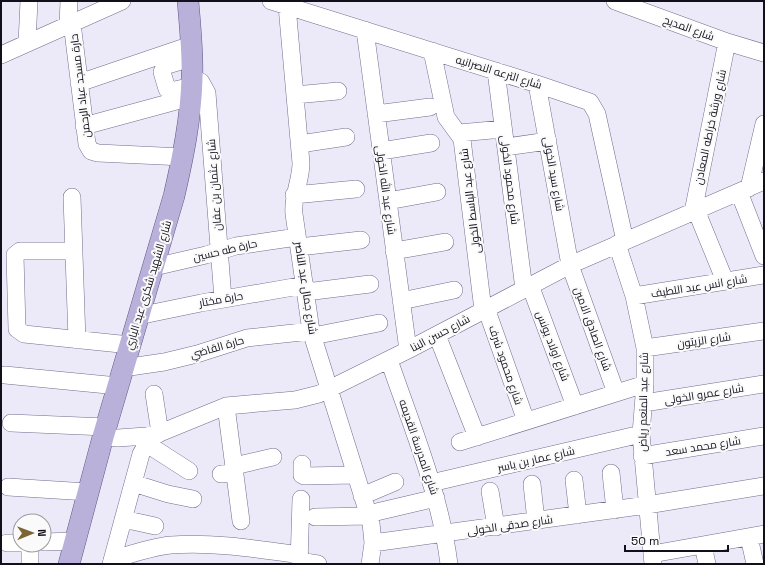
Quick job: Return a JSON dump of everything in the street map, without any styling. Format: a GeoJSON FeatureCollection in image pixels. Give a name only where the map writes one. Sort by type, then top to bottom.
{"type":"FeatureCollection","features":[{"type":"Feature","properties":{"kind":"main road","name":"شارع الشهيد شكرى عبد الباري"},"geometry":{"type":"LineString","coordinates":[[69,564],[104,432],[154,267],[174,196],[183,157],[192,73],[188,1]]}},
{"type":"Feature","properties":{"kind":"street"},"geometry":{"type":"LineString","coordinates":[[27,43],[29,1]]}},
{"type":"Feature","properties":{"kind":"street","name":"حارة مسجد عباد الرحمن"},"geometry":{"type":"LineString","coordinates":[[70,1],[70,24],[87,144],[94,152],[183,157]]}},
{"type":"Feature","properties":{"kind":"street"},"geometry":{"type":"LineString","coordinates":[[1,54],[70,24],[104,5],[122,1]]}},
{"type":"Feature","properties":{"kind":"street","name":"شارع المديح"},"geometry":{"type":"LineString","coordinates":[[615,1],[727,42],[764,53]]}},
{"type":"Feature","properties":{"kind":"street","name":"شارع الترعه النصرانيه"},"geometry":{"type":"LineString","coordinates":[[279,3],[586,100],[595,110],[621,242]]}},
{"type":"Feature","properties":{"kind":"street","name":"شارع جمال عبد الناصر"},"geometry":{"type":"LineString","coordinates":[[279,3],[295,95],[300,144],[301,170],[294,195],[293,208],[312,333],[368,515],[373,543],[370,564]]}},
{"type":"Feature","properties":{"kind":"street","name":"شارع عبد الله الخولى"},"geometry":{"type":"LineString","coordinates":[[365,30],[408,350]]}},
{"type":"Feature","properties":{"kind":"street","name":"شارع ورشة خراطه المعادن"},"geometry":{"type":"LineString","coordinates":[[694,211],[727,42]]}},
{"type":"Feature","properties":{"kind":"street","name":"شارع عبد الباسط الخولى"},"geometry":{"type":"LineString","coordinates":[[432,51],[446,117],[450,124],[459,133],[463,145],[484,309]]}},
{"type":"Feature","properties":{"kind":"street","name":"شارع محمود الخولى"},"geometry":{"type":"LineString","coordinates":[[496,71],[503,129],[527,287]]}},
{"type":"Feature","properties":{"kind":"street"},"geometry":{"type":"LineString","coordinates":[[79,83],[192,73]]}},
{"type":"Feature","properties":{"kind":"street"},"geometry":{"type":"LineString","coordinates":[[84,126],[192,73]]}},
{"type":"Feature","properties":{"kind":"street","name":"شارع عثمان بن عفان"},"geometry":{"type":"LineString","coordinates":[[192,73],[201,82],[207,92],[223,299]]}},
{"type":"Feature","properties":{"kind":"street","name":"شارع سيد الخولى"},"geometry":{"type":"LineString","coordinates":[[538,84],[570,265]]}},
{"type":"Feature","properties":{"kind":"street"},"geometry":{"type":"LineString","coordinates":[[295,95],[338,91]]}},
{"type":"Feature","properties":{"kind":"street"},"geometry":{"type":"LineString","coordinates":[[376,114],[430,107]]}},
{"type":"Feature","properties":{"kind":"street"},"geometry":{"type":"LineString","coordinates":[[764,124],[750,187],[764,256]]}},
{"type":"Feature","properties":{"kind":"street"},"geometry":{"type":"LineString","coordinates":[[459,133],[503,129]]}},
{"type":"Feature","properties":{"kind":"street"},"geometry":{"type":"LineString","coordinates":[[300,144],[346,137]]}},
{"type":"Feature","properties":{"kind":"street"},"geometry":{"type":"LineString","coordinates":[[506,147],[548,141]]}},
{"type":"Feature","properties":{"kind":"street"},"geometry":{"type":"LineString","coordinates":[[381,151],[431,143]]}},
{"type":"Feature","properties":{"kind":"street","name":"شارع حسن البنا"},"geometry":{"type":"LineString","coordinates":[[11,423],[104,432],[132,438],[160,433],[226,406],[295,400],[330,390],[570,265],[750,187]]}},
{"type":"Feature","properties":{"kind":"street"},"geometry":{"type":"LineString","coordinates":[[294,195],[356,189]]}},
{"type":"Feature","properties":{"kind":"street"},"geometry":{"type":"LineString","coordinates":[[388,201],[437,192]]}},
{"type":"Feature","properties":{"kind":"street"},"geometry":{"type":"LineString","coordinates":[[72,198],[78,340]]}},
{"type":"Feature","properties":{"kind":"street"},"geometry":{"type":"LineString","coordinates":[[694,211],[725,281]]}},
{"type":"Feature","properties":{"kind":"street","name":"حارة طه حسين"},"geometry":{"type":"LineString","coordinates":[[154,267],[246,244],[361,240]]}},
{"type":"Feature","properties":{"kind":"street"},"geometry":{"type":"LineString","coordinates":[[394,251],[445,242]]}},
{"type":"Feature","properties":{"kind":"street","name":"شارع عبد المنعم رياض"},"geometry":{"type":"LineString","coordinates":[[621,242],[645,348],[645,384],[641,434],[653,559]]}},
{"type":"Feature","properties":{"kind":"street"},"geometry":{"type":"LineString","coordinates":[[74,251],[20,251],[15,255],[16,326],[18,331],[24,334],[130,345]]}},
{"type":"Feature","properties":{"kind":"street","name":"شارع الصادق الامين"},"geometry":{"type":"LineString","coordinates":[[570,265],[616,393]]}},
{"type":"Feature","properties":{"kind":"street","name":"شارع انس عبد اللطيف"},"geometry":{"type":"LineString","coordinates":[[634,296],[764,275]]}},
{"type":"Feature","properties":{"kind":"street","name":"حارة مختار"},"geometry":{"type":"LineString","coordinates":[[138,316],[223,299],[305,288],[370,284]]}},
{"type":"Feature","properties":{"kind":"street","name":"شارع اولاد يونس"},"geometry":{"type":"LineString","coordinates":[[527,287],[575,406]]}},
{"type":"Feature","properties":{"kind":"street"},"geometry":{"type":"LineString","coordinates":[[401,301],[454,290]]}},
{"type":"Feature","properties":{"kind":"street","name":"شارع محمود شرف"},"geometry":{"type":"LineString","coordinates":[[484,309],[526,421]]}},
{"type":"Feature","properties":{"kind":"street","name":"حارة القاضي"},"geometry":{"type":"LineString","coordinates":[[5,375],[121,377],[164,362],[197,354],[247,338],[312,333],[379,323]]}},
{"type":"Feature","properties":{"kind":"street","name":"شارع الزيتون"},"geometry":{"type":"LineString","coordinates":[[645,348],[764,331]]}},
{"type":"Feature","properties":{"kind":"street"},"geometry":{"type":"LineString","coordinates":[[437,335],[477,437]]}},
{"type":"Feature","properties":{"kind":"street","name":"شارع المدرسة القديمه"},"geometry":{"type":"LineString","coordinates":[[389,360],[434,491],[445,534],[449,564]]}},
{"type":"Feature","properties":{"kind":"street"},"geometry":{"type":"LineString","coordinates":[[460,442],[645,384]]}},
{"type":"Feature","properties":{"kind":"street","name":"شارع عمرو الخولى"},"geometry":{"type":"LineString","coordinates":[[644,403],[764,384]]}},
{"type":"Feature","properties":{"kind":"street"},"geometry":{"type":"LineString","coordinates":[[112,562],[141,454],[147,444],[160,433],[154,394]]}},
{"type":"Feature","properties":{"kind":"street"},"geometry":{"type":"LineString","coordinates":[[226,406],[230,471],[241,521]]}},
{"type":"Feature","properties":{"kind":"street","name":"شارع عمار بن ياسر"},"geometry":{"type":"LineString","coordinates":[[315,517],[368,515],[434,491],[641,434]]}},
{"type":"Feature","properties":{"kind":"street","name":"شارع محمد سعد"},"geometry":{"type":"LineString","coordinates":[[642,456],[764,436]]}},
{"type":"Feature","properties":{"kind":"street"},"geometry":{"type":"LineString","coordinates":[[147,444],[189,471]]}},
{"type":"Feature","properties":{"kind":"street"},"geometry":{"type":"LineString","coordinates":[[230,471],[273,457]]}},
{"type":"Feature","properties":{"kind":"street"},"geometry":{"type":"LineString","coordinates":[[302,464],[302,475],[304,476],[355,474]]}},
{"type":"Feature","properties":{"kind":"street"},"geometry":{"type":"LineString","coordinates":[[611,473],[615,510]]}},
{"type":"Feature","properties":{"kind":"street"},"geometry":{"type":"LineString","coordinates":[[574,480],[578,515]]}},
{"type":"Feature","properties":{"kind":"street"},"geometry":{"type":"LineString","coordinates":[[362,496],[395,482]]}},
{"type":"Feature","properties":{"kind":"street"},"geometry":{"type":"LineString","coordinates":[[133,483],[168,494],[193,499]]}},
{"type":"Feature","properties":{"kind":"street"},"geometry":{"type":"LineString","coordinates":[[532,484],[536,521]]}},
{"type":"Feature","properties":{"kind":"street","name":"شارع صدقى الخولى"},"geometry":{"type":"LineString","coordinates":[[373,543],[615,510],[764,486]]}},
{"type":"Feature","properties":{"kind":"street"},"geometry":{"type":"LineString","coordinates":[[8,487],[88,492]]}},
{"type":"Feature","properties":{"kind":"street"},"geometry":{"type":"LineString","coordinates":[[490,491],[496,527]]}},
{"type":"Feature","properties":{"kind":"street"},"geometry":{"type":"LineString","coordinates":[[299,560],[301,499]]}},
{"type":"Feature","properties":{"kind":"street"},"geometry":{"type":"LineString","coordinates":[[123,519],[154,526]]}},
{"type":"Feature","properties":{"kind":"street"},"geometry":{"type":"LineString","coordinates":[[653,559],[703,544],[757,536],[755,564]]}},
{"type":"Feature","properties":{"kind":"street"},"geometry":{"type":"LineString","coordinates":[[52,542],[75,541]]}},
{"type":"Feature","properties":{"kind":"street"},"geometry":{"type":"LineString","coordinates":[[703,544],[707,564]]}},
{"type":"Feature","properties":{"kind":"street"},"geometry":{"type":"LineString","coordinates":[[112,562],[157,547],[172,545],[236,546],[318,564]]}},
{"type":"Feature","properties":{"kind":"street"},"geometry":{"type":"LineString","coordinates":[[30,553],[30,564]]}}]}
